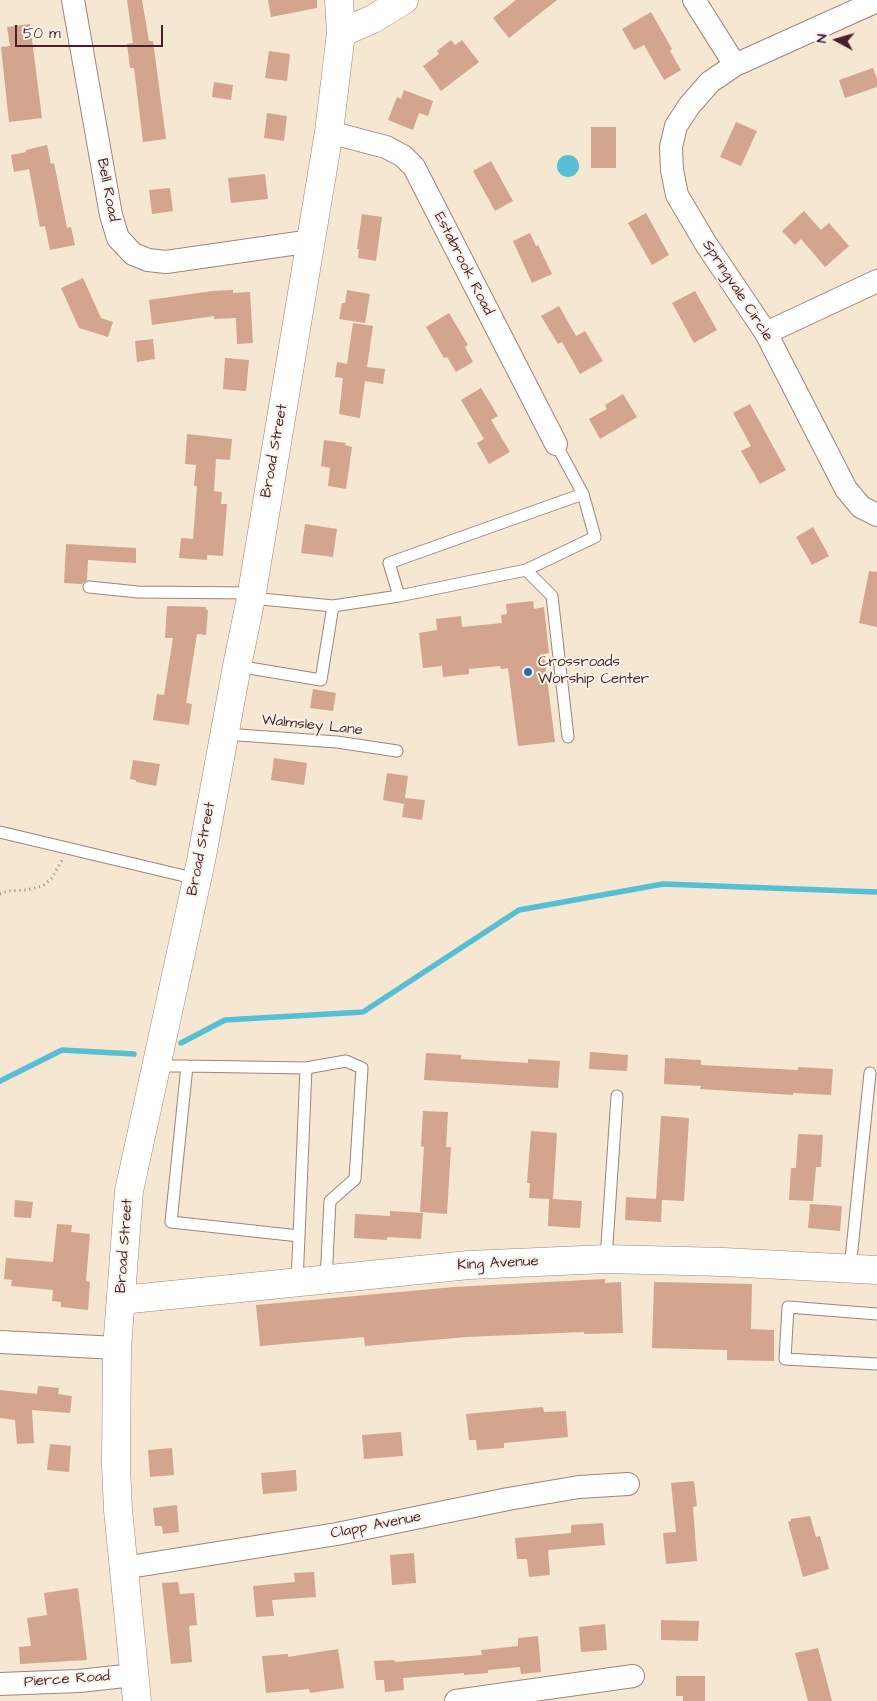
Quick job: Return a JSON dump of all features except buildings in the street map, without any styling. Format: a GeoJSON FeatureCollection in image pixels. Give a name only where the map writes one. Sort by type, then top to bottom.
{"type":"FeatureCollection","features":[{"type":"Feature","properties":{"kind":"main road","name":"Broad Street"},"geometry":{"type":"LineString","coordinates":[[135,1688],[116,1480],[120,1300],[129,1192],[197,878],[251,596],[329,132],[341,33],[338,0]]}},
{"type":"Feature","properties":{"kind":"main road"},"geometry":{"type":"LineString","coordinates":[[341,33],[373,19],[404,0]]}},
{"type":"Feature","properties":{"kind":"main road","name":"King Avenue"},"geometry":{"type":"LineString","coordinates":[[120,1300],[469,1265],[606,1259],[724,1262],[877,1270]]}},
{"type":"Feature","properties":{"kind":"street","name":"Bell Road"},"geometry":{"type":"LineString","coordinates":[[72,0],[111,215],[118,238],[133,254],[148,260],[166,262],[312,241]]}},
{"type":"Feature","properties":{"kind":"street"},"geometry":{"type":"LineString","coordinates":[[694,0],[735,65]]}},
{"type":"Feature","properties":{"kind":"street","name":"Springvale Circle"},"geometry":{"type":"LineString","coordinates":[[877,2],[735,65],[710,82],[676,126],[671,147],[672,170],[677,195],[706,244],[766,333],[846,489],[860,507],[877,515]]}},
{"type":"Feature","properties":{"kind":"street","name":"Estabrook Road"},"geometry":{"type":"LineString","coordinates":[[329,132],[386,147],[403,156],[414,168],[556,444]]}},
{"type":"Feature","properties":{"kind":"street"},"geometry":{"type":"LineString","coordinates":[[766,333],[877,280]]}},
{"type":"Feature","properties":{"kind":"street"},"geometry":{"type":"LineString","coordinates":[[0,1342],[118,1348]]}},
{"type":"Feature","properties":{"kind":"street","name":"Clapp Avenue"},"geometry":{"type":"LineString","coordinates":[[123,1568],[337,1534],[508,1499],[579,1487],[628,1484]]}},
{"type":"Feature","properties":{"kind":"street"},"geometry":{"type":"LineString","coordinates":[[456,1701],[633,1676]]}},
{"type":"Feature","properties":{"kind":"street","name":"Pierce Road"},"geometry":{"type":"LineString","coordinates":[[0,1684],[79,1681],[135,1688]]}},
{"type":"Feature","properties":{"kind":"lane"},"geometry":{"type":"LineString","coordinates":[[89,587],[138,592],[251,596],[333,606],[400,596],[526,570],[595,537],[583,494],[556,444]]}},
{"type":"Feature","properties":{"kind":"lane"},"geometry":{"type":"LineString","coordinates":[[400,596],[390,563],[583,494]]}},
{"type":"Feature","properties":{"kind":"lane"},"geometry":{"type":"LineString","coordinates":[[526,570],[552,596],[568,737]]}},
{"type":"Feature","properties":{"kind":"lane"},"geometry":{"type":"LineString","coordinates":[[237,666],[321,680],[333,606]]}},
{"type":"Feature","properties":{"kind":"lane","name":"Walmsley Lane"},"geometry":{"type":"LineString","coordinates":[[225,734],[337,742],[397,751]]}},
{"type":"Feature","properties":{"kind":"lane"},"geometry":{"type":"LineString","coordinates":[[0,832],[197,878]]}},
{"type":"Feature","properties":{"kind":"lane"},"geometry":{"type":"LineString","coordinates":[[156,1066],[306,1068],[346,1060],[362,1068],[355,1179],[330,1201],[326,1280]]}},
{"type":"Feature","properties":{"kind":"lane"},"geometry":{"type":"LineString","coordinates":[[187,1066],[171,1222],[299,1236]]}},
{"type":"Feature","properties":{"kind":"lane"},"geometry":{"type":"LineString","coordinates":[[297,1283],[306,1068]]}},
{"type":"Feature","properties":{"kind":"lane"},"geometry":{"type":"LineString","coordinates":[[850,1269],[870,1073]]}},
{"type":"Feature","properties":{"kind":"lane"},"geometry":{"type":"LineString","coordinates":[[606,1259],[617,1096]]}},
{"type":"Feature","properties":{"kind":"lane"},"geometry":{"type":"LineString","coordinates":[[877,1314],[788,1308],[786,1359],[877,1364]]}},
{"type":"Feature","properties":{"kind":"path"},"geometry":{"type":"LineString","coordinates":[[0,894],[8,890],[26,890],[43,886],[52,878],[68,849]]}},
{"type":"Feature","properties":{"kind":"water"},"geometry":{"type":"Polygon","coordinates":[[[568,155],[576,158],[579,166],[576,174],[568,177],[560,174],[557,166],[560,158],[568,155]]]}},
{"type":"Feature","properties":{"kind":"waterway"},"geometry":{"type":"LineString","coordinates":[[181,1043],[225,1020],[363,1012],[519,910],[663,884],[877,892]]}},
{"type":"Feature","properties":{"kind":"waterway"},"geometry":{"type":"LineString","coordinates":[[0,1081],[62,1050],[134,1054]]}},
{"type":"Feature","properties":{"kind":"place","name":"Crossroads Worship Center"},"geometry":{"type":"Point","coordinates":[528,672]}}]}
